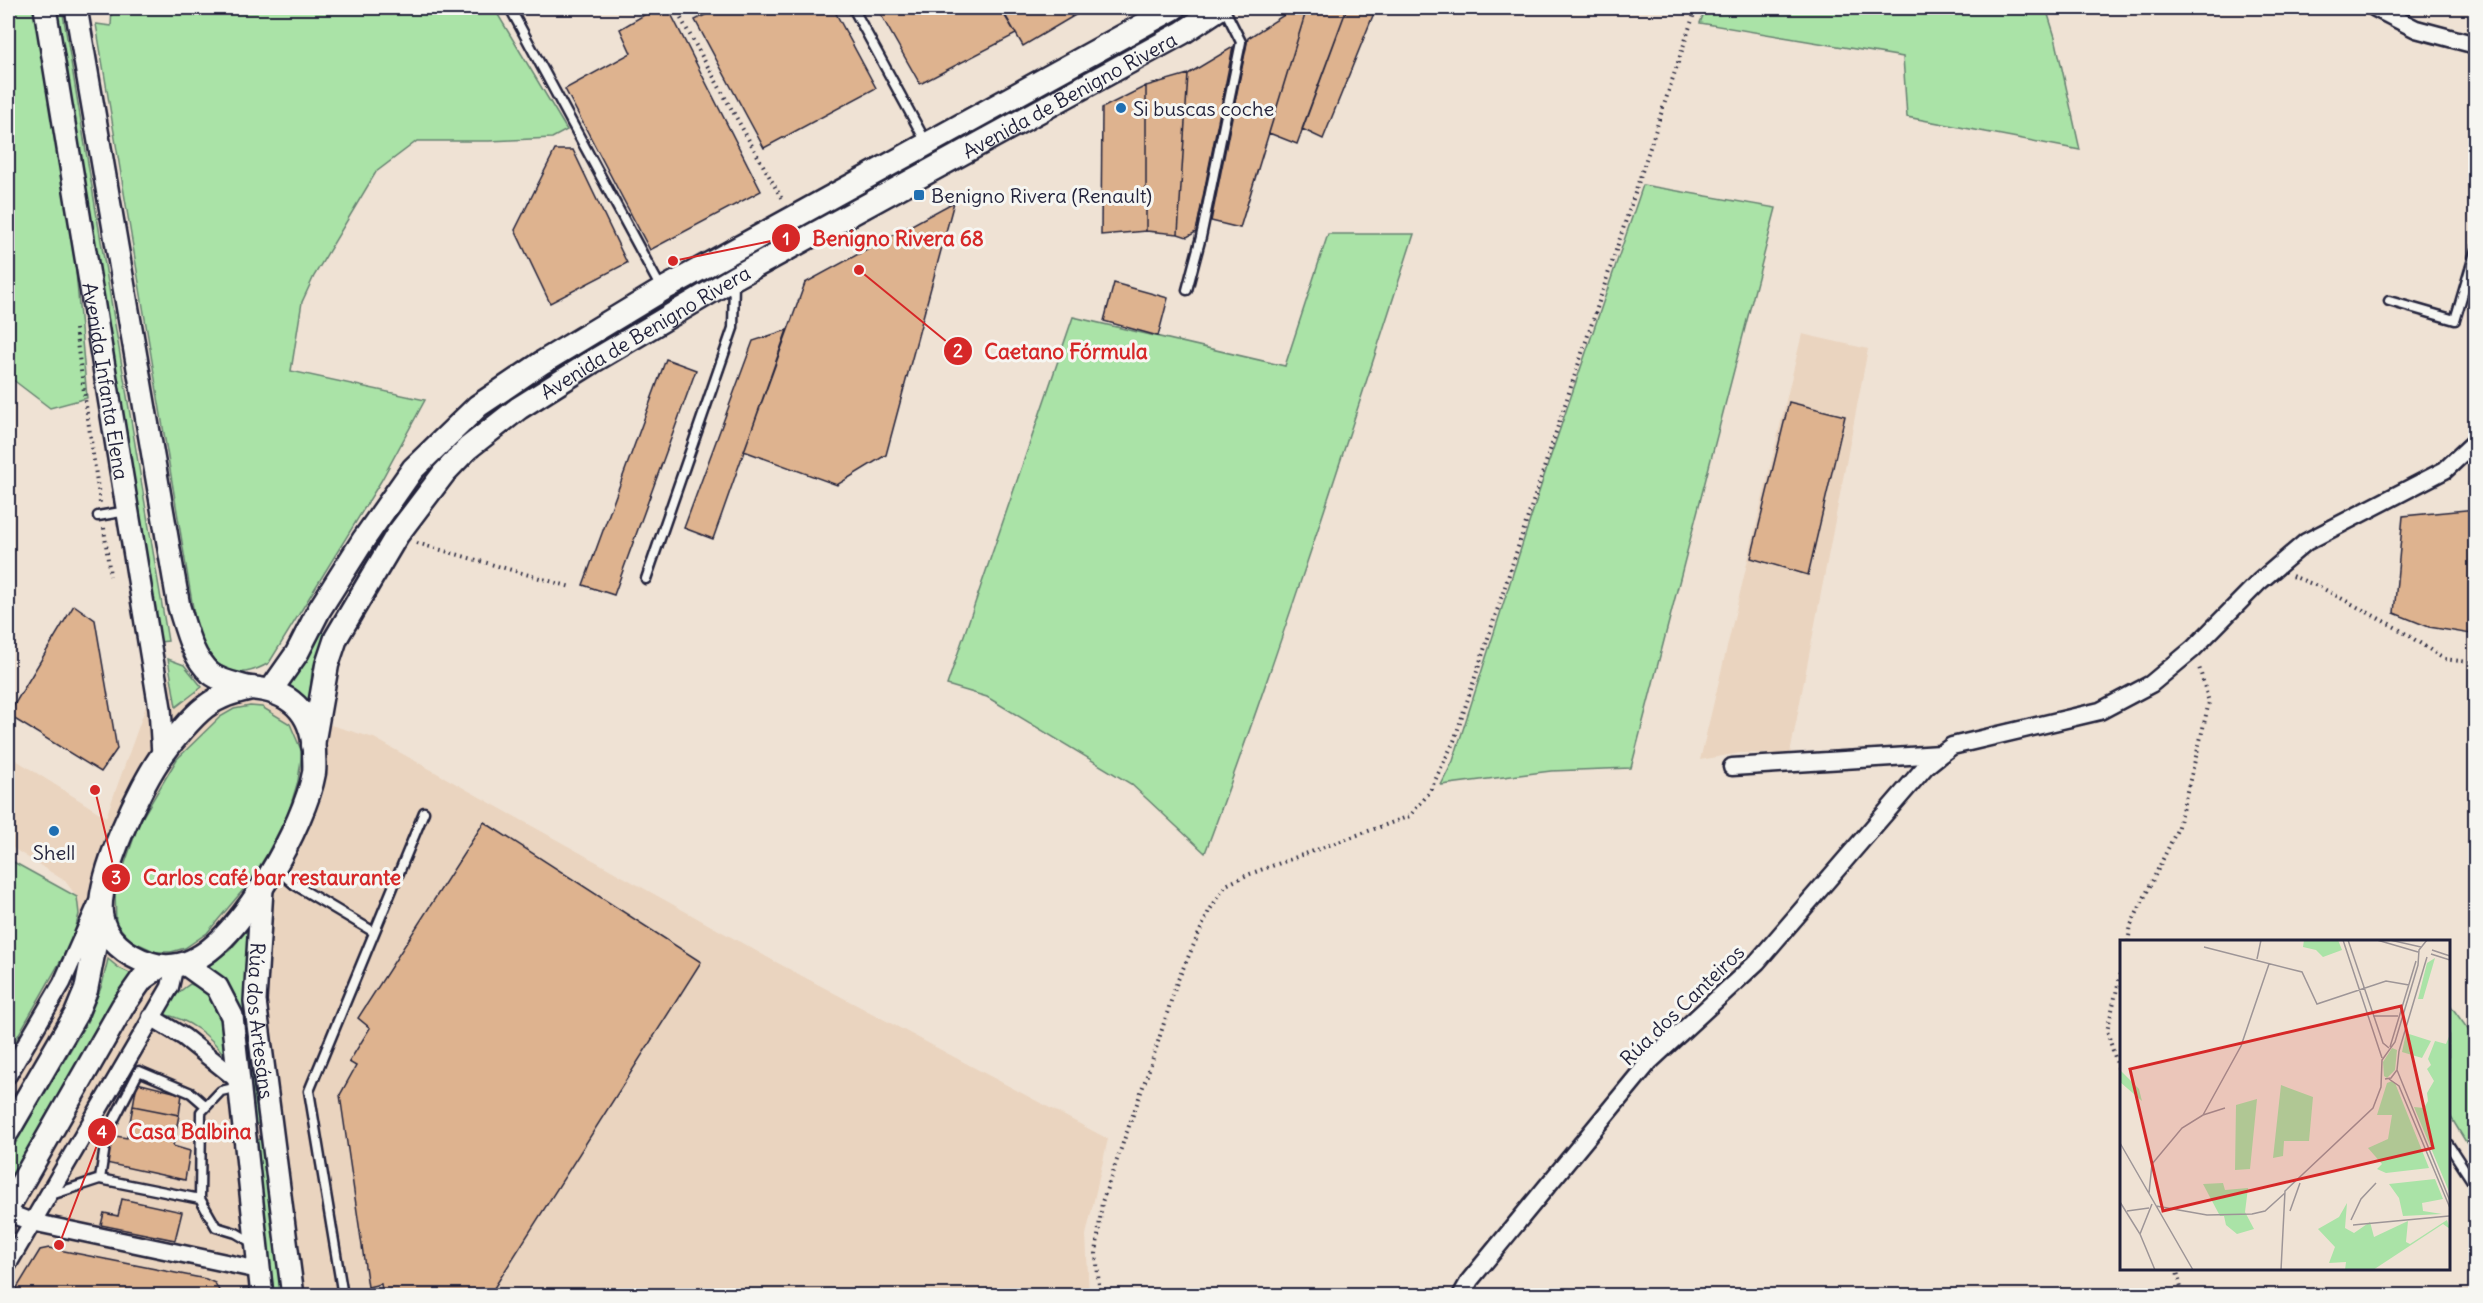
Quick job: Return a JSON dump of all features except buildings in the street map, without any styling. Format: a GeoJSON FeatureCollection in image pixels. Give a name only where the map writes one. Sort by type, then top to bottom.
{"type":"FeatureCollection","features":[{"type":"Feature","properties":{"kind":"main road","name":"Avenida de Benigno Rivera"},"geometry":{"type":"LineString","coordinates":[[261,689],[297,652],[319,610],[364,539],[413,469],[478,406],[543,362],[662,290],[1174,8]]}},
{"type":"Feature","properties":{"kind":"main road","name":"Avenida de Benigno Rivera"},"geometry":{"type":"LineString","coordinates":[[314,745],[327,665],[336,638],[397,535],[444,473],[468,448],[519,408],[734,278],[1182,33],[1220,8]]}},
{"type":"Feature","properties":{"kind":"main road"},"geometry":{"type":"LineString","coordinates":[[8,1131],[76,1014],[86,990],[101,914],[103,889],[121,834],[162,754],[204,708],[227,693],[261,689],[295,703],[308,722],[314,745],[315,772],[297,824],[275,868],[262,889],[213,948],[142,979],[123,1006],[8,1207]]}},
{"type":"Feature","properties":{"kind":"main road"},"geometry":{"type":"LineString","coordinates":[[101,914],[108,934],[121,948],[144,961],[173,965]]}},
{"type":"Feature","properties":{"kind":"street","name":"Avenida Infanta Elena"},"geometry":{"type":"LineString","coordinates":[[45,8],[160,708],[162,754]]}},
{"type":"Feature","properties":{"kind":"street","name":"Avenida Infanta Elena"},"geometry":{"type":"LineString","coordinates":[[76,8],[179,608],[192,648],[210,672],[225,681],[261,689]]}},
{"type":"Feature","properties":{"kind":"street"},"geometry":{"type":"LineString","coordinates":[[2375,8],[2416,29],[2475,45]]}},
{"type":"Feature","properties":{"kind":"street"},"geometry":{"type":"LineString","coordinates":[[1732,767],[1941,754],[1952,746],[2100,711],[2151,684],[2193,649],[2306,542],[2445,471],[2475,441]]}},
{"type":"Feature","properties":{"kind":"street","name":"Rúa dos Canteiros"},"geometry":{"type":"LineString","coordinates":[[1461,1296],[1470,1280],[1648,1062],[1757,962],[1926,766],[1941,754]]}},
{"type":"Feature","properties":{"kind":"street"},"geometry":{"type":"LineString","coordinates":[[8,1075],[62,983],[103,889]]}},
{"type":"Feature","properties":{"kind":"street","name":"Rúa dos Artesáns"},"geometry":{"type":"LineString","coordinates":[[262,889],[255,1000],[293,1296]]}},
{"type":"Feature","properties":{"kind":"street"},"geometry":{"type":"LineString","coordinates":[[8,1264],[170,987],[173,965]]}},
{"type":"Feature","properties":{"kind":"street","name":"Rúa dos Artesáns"},"geometry":{"type":"LineString","coordinates":[[173,965],[217,987],[232,1016],[262,1296]]}},
{"type":"Feature","properties":{"kind":"street"},"geometry":{"type":"LineString","coordinates":[[151,1017],[184,1036],[239,1084]]}},
{"type":"Feature","properties":{"kind":"street"},"geometry":{"type":"LineString","coordinates":[[8,1213],[32,1222],[259,1270]]}},
{"type":"Feature","properties":{"kind":"lane"},"geometry":{"type":"LineString","coordinates":[[510,8],[662,290]]}},
{"type":"Feature","properties":{"kind":"lane"},"geometry":{"type":"LineString","coordinates":[[853,8],[928,144]]}},
{"type":"Feature","properties":{"kind":"lane"},"geometry":{"type":"LineString","coordinates":[[1187,290],[1201,237],[1241,42],[1224,8]]}},
{"type":"Feature","properties":{"kind":"lane"},"geometry":{"type":"LineString","coordinates":[[2389,301],[2455,320],[2475,249]]}},
{"type":"Feature","properties":{"kind":"lane"},"geometry":{"type":"LineString","coordinates":[[646,579],[734,328],[734,278]]}},
{"type":"Feature","properties":{"kind":"lane"},"geometry":{"type":"LineString","coordinates":[[98,516],[127,511]]}},
{"type":"Feature","properties":{"kind":"lane"},"geometry":{"type":"LineString","coordinates":[[343,1296],[309,1091],[424,812]]}},
{"type":"Feature","properties":{"kind":"lane"},"geometry":{"type":"LineString","coordinates":[[275,868],[295,885],[374,932]]}},
{"type":"Feature","properties":{"kind":"lane"},"geometry":{"type":"LineString","coordinates":[[100,1179],[107,1132],[139,1071],[191,1093],[206,1106]]}},
{"type":"Feature","properties":{"kind":"lane"},"geometry":{"type":"LineString","coordinates":[[117,1076],[132,1085]]}},
{"type":"Feature","properties":{"kind":"lane"},"geometry":{"type":"LineString","coordinates":[[239,1084],[221,1091],[201,1112],[200,1199],[216,1227],[236,1233],[256,1245]]}},
{"type":"Feature","properties":{"kind":"lane"},"geometry":{"type":"LineString","coordinates":[[2450,1147],[2475,1187]]}},
{"type":"Feature","properties":{"kind":"lane"},"geometry":{"type":"LineString","coordinates":[[47,1196],[100,1179],[200,1199]]}},
{"type":"Feature","properties":{"kind":"path"},"geometry":{"type":"LineString","coordinates":[[675,8],[793,219]]}},
{"type":"Feature","properties":{"kind":"path"},"geometry":{"type":"LineString","coordinates":[[1100,1296],[1096,1254],[1102,1202],[1152,1064],[1177,982],[1209,911],[1226,885],[1247,875],[1410,816],[1430,793],[1455,741],[1696,8]]}},
{"type":"Feature","properties":{"kind":"path"},"geometry":{"type":"LineString","coordinates":[[397,535],[571,587]]}},
{"type":"Feature","properties":{"kind":"path"},"geometry":{"type":"LineString","coordinates":[[2275,569],[2339,597],[2397,628],[2444,659],[2475,663]]}},
{"type":"Feature","properties":{"kind":"path"},"geometry":{"type":"LineString","coordinates":[[2128,940],[2131,925],[2176,830],[2209,702],[2193,649]]}},
{"type":"Feature","properties":{"kind":"path"},"geometry":{"type":"LineString","coordinates":[[2120,972],[2107,1031],[2120,1076]]}},
{"type":"Feature","properties":{"kind":"path"},"geometry":{"type":"LineString","coordinates":[[2176,1270],[2183,1296]]}},
{"type":"Feature","properties":{"kind":"shaded area"},"geometry":{"type":"Polygon","coordinates":[[[1802,334],[1868,349],[1790,754],[1740,753],[1700,760],[1802,334]]]}},
{"type":"Feature","properties":{"kind":"shaded area"},"geometry":{"type":"Polygon","coordinates":[[[158,673],[374,738],[774,961],[1108,1139],[1086,1235],[1089,1295],[8,1295],[8,1053],[73,939],[77,897],[65,881],[8,845],[8,755],[106,817],[158,673]]]}},
{"type":"Feature","properties":{"kind":"green space"},"geometry":{"type":"Polygon","coordinates":[[[8,8],[36,8],[71,214],[87,398],[50,408],[8,376],[8,8]]]}},
{"type":"Feature","properties":{"kind":"green space"},"geometry":{"type":"Polygon","coordinates":[[[52,8],[62,8],[168,641],[159,642],[52,8]]]}},
{"type":"Feature","properties":{"kind":"green space"},"geometry":{"type":"Polygon","coordinates":[[[112,8],[494,8],[567,130],[552,138],[417,141],[376,172],[314,276],[302,302],[291,371],[425,400],[381,481],[269,663],[247,672],[230,671],[223,667],[199,644],[96,24],[111,26],[112,8]]]}},
{"type":"Feature","properties":{"kind":"green space"},"geometry":{"type":"Polygon","coordinates":[[[1706,8],[2046,8],[2055,37],[2080,150],[1907,117],[1903,57],[1700,23],[1706,8]]]}},
{"type":"Feature","properties":{"kind":"green space"},"geometry":{"type":"Polygon","coordinates":[[[1643,185],[1776,208],[1631,768],[1551,771],[1441,785],[1453,761],[1547,467],[1643,185]]]}},
{"type":"Feature","properties":{"kind":"green space"},"geometry":{"type":"Polygon","coordinates":[[[1328,234],[1414,234],[1287,622],[1205,853],[1131,784],[987,697],[947,685],[1073,317],[1285,366],[1328,234]]]}},
{"type":"Feature","properties":{"kind":"green space"},"geometry":{"type":"Polygon","coordinates":[[[322,632],[325,635],[312,671],[309,706],[288,687],[322,632]]]}},
{"type":"Feature","properties":{"kind":"green space"},"geometry":{"type":"Polygon","coordinates":[[[168,659],[184,665],[202,687],[176,707],[168,659]]]}},
{"type":"Feature","properties":{"kind":"green space"},"geometry":{"type":"Polygon","coordinates":[[[250,706],[262,707],[290,724],[302,752],[298,781],[288,814],[249,883],[207,933],[185,948],[171,952],[156,952],[130,940],[116,923],[115,892],[139,823],[177,759],[220,717],[234,709],[250,706]]]}},
{"type":"Feature","properties":{"kind":"green space"},"geometry":{"type":"Polygon","coordinates":[[[8,859],[77,897],[79,914],[73,939],[8,1053],[8,859]]]}},
{"type":"Feature","properties":{"kind":"green space"},"geometry":{"type":"Polygon","coordinates":[[[248,929],[245,973],[262,1124],[252,1124],[234,994],[222,978],[207,967],[230,950],[248,929]]]}},
{"type":"Feature","properties":{"kind":"green space"},"geometry":{"type":"Polygon","coordinates":[[[108,959],[119,968],[132,974],[8,1185],[8,1156],[87,1022],[102,985],[108,959]]]}},
{"type":"Feature","properties":{"kind":"green space"},"geometry":{"type":"Polygon","coordinates":[[[190,984],[202,989],[216,1003],[221,1021],[224,1055],[198,1029],[182,1020],[165,1015],[174,997],[190,984]]]}},
{"type":"Feature","properties":{"kind":"green space"},"geometry":{"type":"Polygon","coordinates":[[[2450,1005],[2475,1039],[2475,1157],[2450,1116],[2450,1005]]]}},
{"type":"Feature","properties":{"kind":"green space"},"geometry":{"type":"Polygon","coordinates":[[[264,1139],[284,1295],[274,1295],[255,1140],[264,1139]]]}},
{"type":"Feature","properties":{"kind":"place","name":"Si buscas coche"},"geometry":{"type":"Point","coordinates":[1121,108]}},
{"type":"Feature","properties":{"kind":"place","name":"Benigno Rivera (Renault)"},"geometry":{"type":"Point","coordinates":[919,195]}},
{"type":"Feature","properties":{"kind":"place","name":"Benigno Rivera 68"},"geometry":{"type":"Point","coordinates":[673,261]}},
{"type":"Feature","properties":{"kind":"place","name":"Caetano Fórmula"},"geometry":{"type":"Point","coordinates":[859,270]}},
{"type":"Feature","properties":{"kind":"place","name":"Carlos café bar restaurante"},"geometry":{"type":"Point","coordinates":[95,790]}},
{"type":"Feature","properties":{"kind":"place","name":"Shell"},"geometry":{"type":"Point","coordinates":[54,831]}},
{"type":"Feature","properties":{"kind":"place","name":"Casa Balbina"},"geometry":{"type":"Point","coordinates":[59,1245]}}]}
